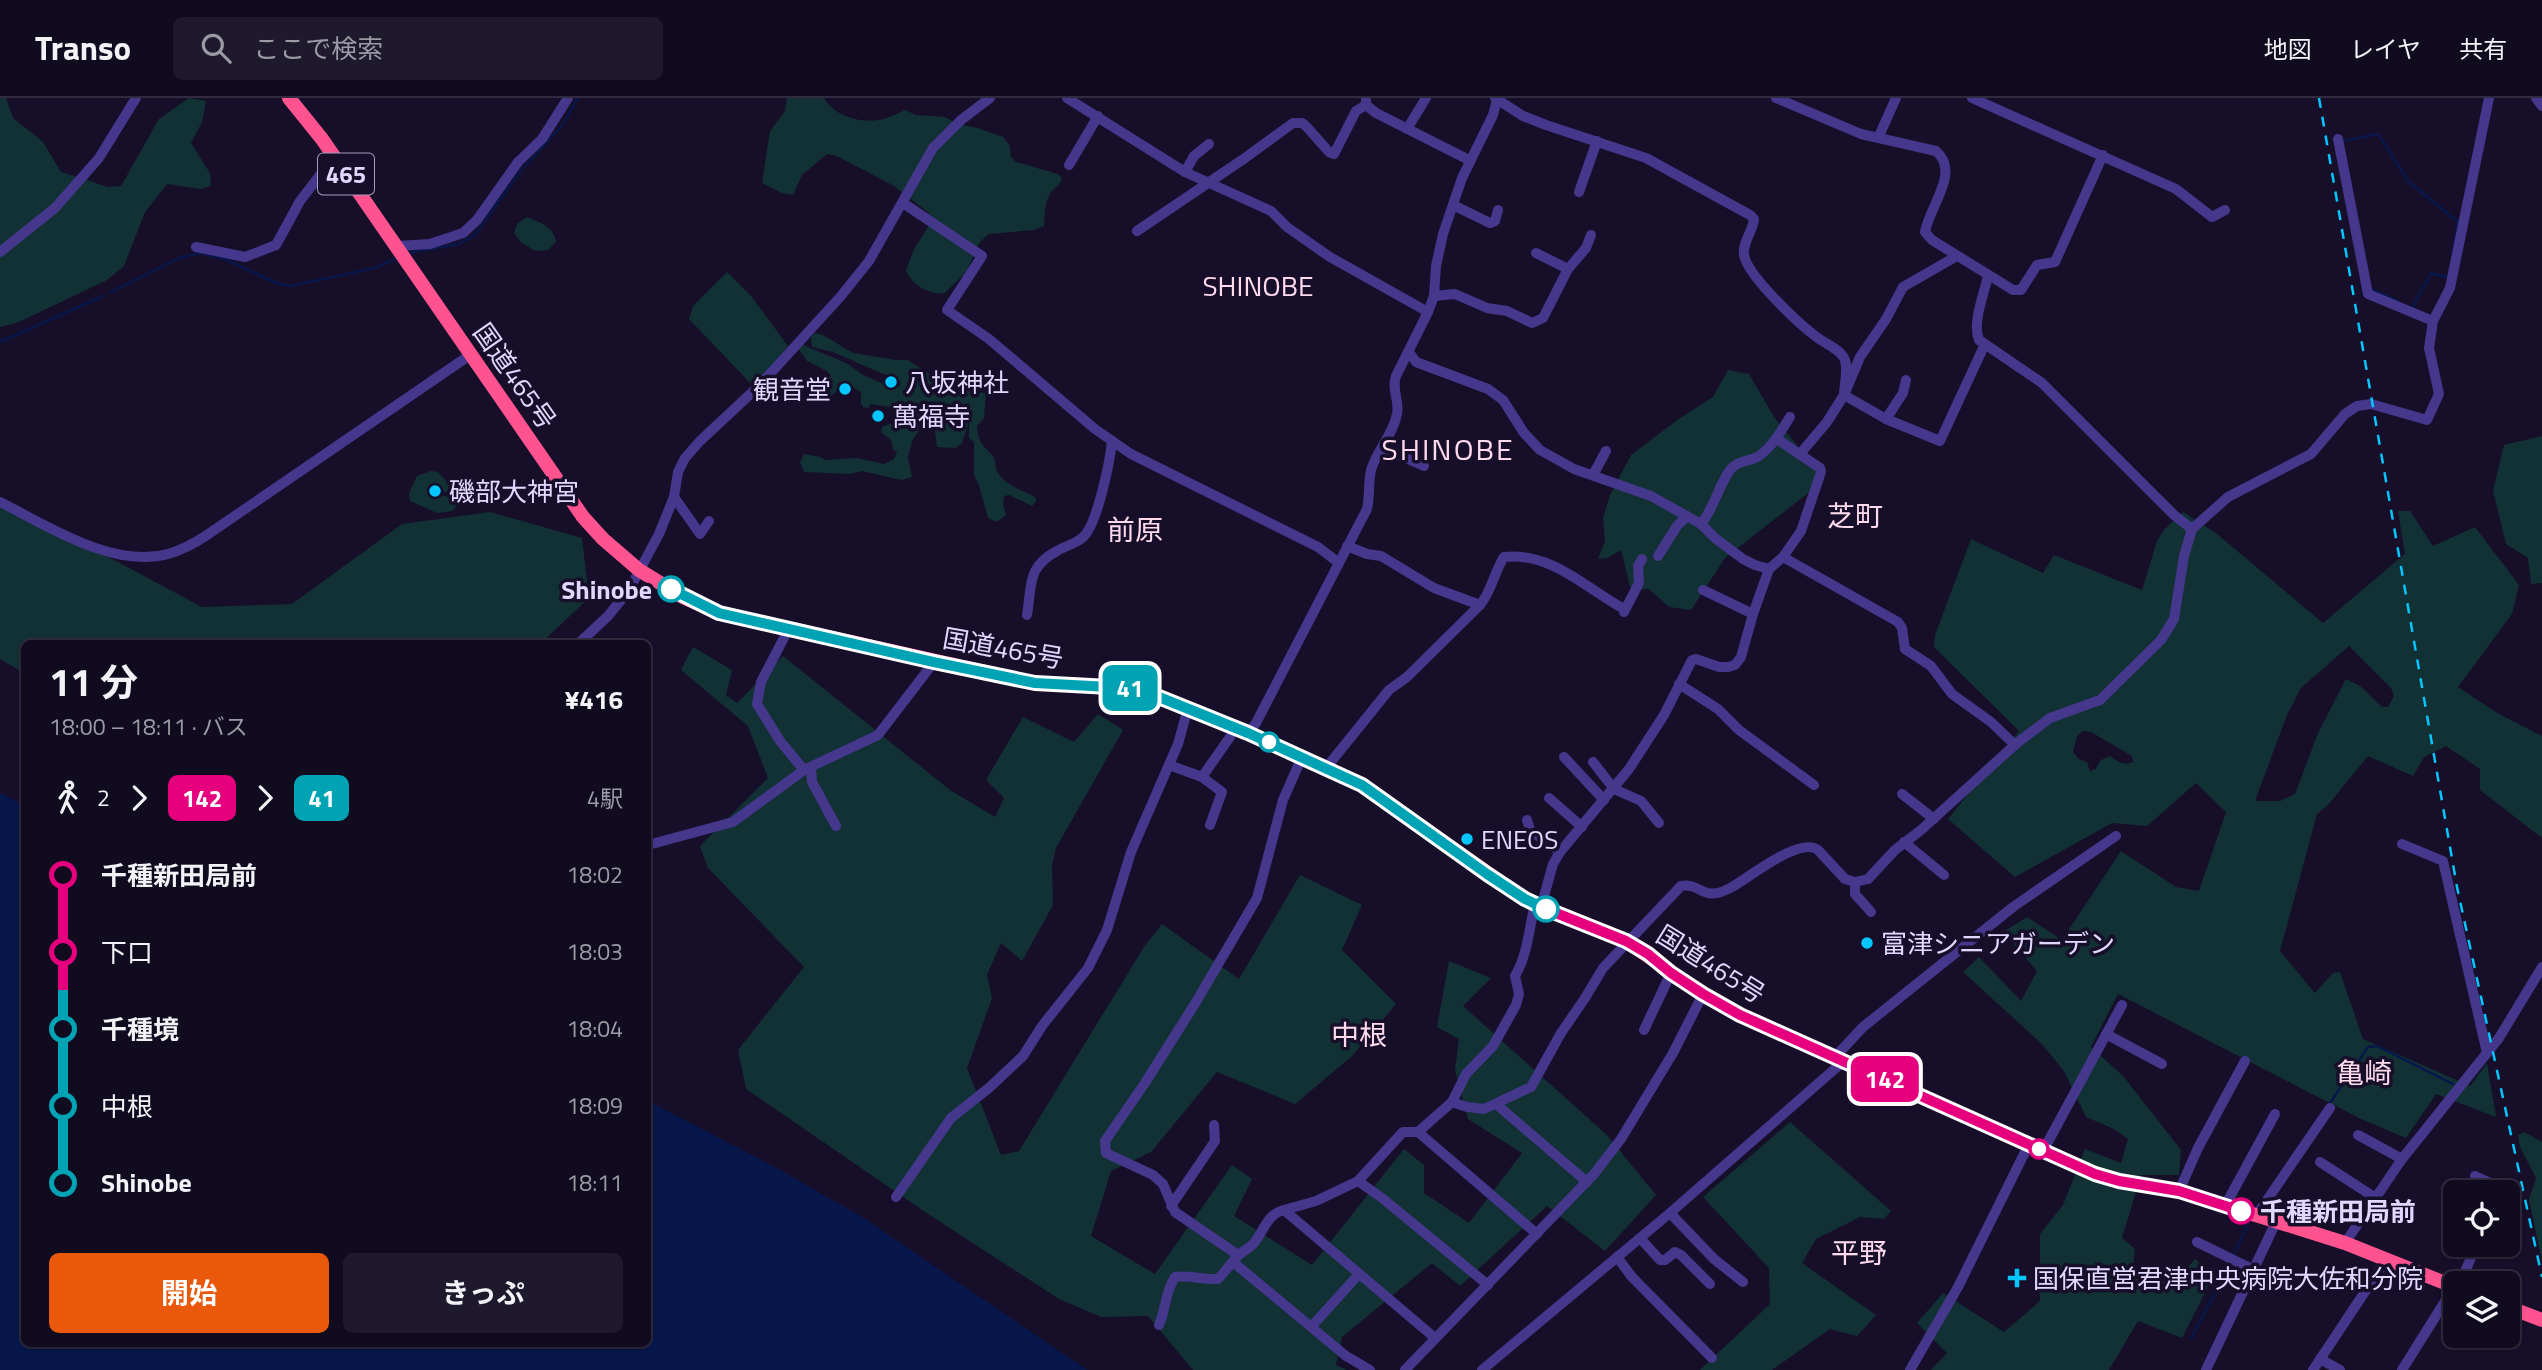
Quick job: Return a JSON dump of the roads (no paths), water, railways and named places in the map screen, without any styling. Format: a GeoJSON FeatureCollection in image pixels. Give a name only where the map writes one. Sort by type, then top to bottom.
{"type":"FeatureCollection","features":[{"type":"Feature","properties":{"kind":"highway","name":"国道465号"},"geometry":{"type":"LineString","coordinates":[[289,98],[334,157],[583,517],[603,539],[639,570],[683,597],[719,613],[788,630],[1035,683],[1128,688],[1188,708],[1362,785],[1487,874],[1538,905],[1626,941],[1703,994],[1740,1015],[2095,1174],[2119,1181],[2179,1191],[2345,1243],[2443,1282]]}},
{"type":"Feature","properties":{"kind":"highway"},"geometry":{"type":"LineString","coordinates":[[2520,1312],[2542,1320]]}},
{"type":"Feature","properties":{"kind":"street"},"geometry":{"type":"LineString","coordinates":[[0,252],[55,208],[99,158],[136,98]]}},
{"type":"Feature","properties":{"kind":"street"},"geometry":{"type":"LineString","coordinates":[[400,252],[463,233],[470,227],[518,162],[542,139],[568,98]]}},
{"type":"Feature","properties":{"kind":"street"},"geometry":{"type":"LineString","coordinates":[[582,640],[608,616],[629,590],[659,534],[674,497],[678,472],[685,458],[759,386],[841,296],[869,261],[933,148],[961,120],[990,98]]}},
{"type":"Feature","properties":{"kind":"street"},"geometry":{"type":"LineString","coordinates":[[1066,98],[1185,172],[1270,211],[1287,227],[1330,257],[1428,312]]}},
{"type":"Feature","properties":{"kind":"street"},"geometry":{"type":"LineString","coordinates":[[1407,129],[1426,98]]}},
{"type":"Feature","properties":{"kind":"street"},"geometry":{"type":"LineString","coordinates":[[1776,98],[1861,134],[1937,150],[1947,165],[1926,232],[1932,240],[2013,290],[2021,290],[2037,265],[2054,262],[2103,155]]}},
{"type":"Feature","properties":{"kind":"street"},"geometry":{"type":"LineString","coordinates":[[1879,136],[1896,98]]}},
{"type":"Feature","properties":{"kind":"street"},"geometry":{"type":"LineString","coordinates":[[1972,98],[2176,189],[2212,217],[2225,210]]}},
{"type":"Feature","properties":{"kind":"street"},"geometry":{"type":"LineString","coordinates":[[1452,1101],[1467,1107],[1484,1109],[1531,1087],[1560,1033],[1603,968],[1681,886],[1692,886],[1707,894],[1717,893],[1805,846],[1818,850],[1845,879],[1855,883],[1868,879],[1904,842],[1934,819],[2015,745],[2050,718],[2100,700],[2161,640],[2174,619],[2184,556],[2192,529],[2228,497],[2311,454],[2344,414],[2357,406],[2371,404],[2427,420],[2439,394],[2429,348],[2433,321],[2450,288],[2489,98]]}},
{"type":"Feature","properties":{"kind":"street"},"geometry":{"type":"LineString","coordinates":[[2536,98],[2542,106]]}},
{"type":"Feature","properties":{"kind":"street"},"geometry":{"type":"LineString","coordinates":[[1248,733],[1256,723],[1367,509],[1371,470],[1395,424],[1398,411],[1399,402],[1393,384],[1434,296],[1438,256],[1453,205],[1469,160],[1493,115],[1496,99],[1523,116],[1646,158],[1754,219],[1744,254],[1749,268],[1764,287],[1812,334],[1843,356],[1846,362],[1844,395]]}},
{"type":"Feature","properties":{"kind":"street"},"geometry":{"type":"LineString","coordinates":[[1137,231],[1297,122],[1306,126],[1329,152],[1334,154],[1356,111],[1367,101],[1376,113],[1469,160]]}},
{"type":"Feature","properties":{"kind":"street"},"geometry":{"type":"LineString","coordinates":[[1069,164],[1098,116]]}},
{"type":"Feature","properties":{"kind":"street"},"geometry":{"type":"LineString","coordinates":[[2337,139],[2368,294],[2433,321]]}},
{"type":"Feature","properties":{"kind":"street"},"geometry":{"type":"LineString","coordinates":[[1579,192],[1597,141]]}},
{"type":"Feature","properties":{"kind":"street"},"geometry":{"type":"LineString","coordinates":[[1185,172],[1194,156],[1209,144]]}},
{"type":"Feature","properties":{"kind":"street"},"geometry":{"type":"LineString","coordinates":[[196,247],[245,257],[276,245],[300,201],[334,157]]}},
{"type":"Feature","properties":{"kind":"street"},"geometry":{"type":"LineString","coordinates":[[903,203],[982,256],[947,310],[989,339],[1095,429],[1131,454],[1318,547],[1339,562]]}},
{"type":"Feature","properties":{"kind":"street"},"geometry":{"type":"LineString","coordinates":[[1453,205],[1490,223],[1495,221],[1498,210]]}},
{"type":"Feature","properties":{"kind":"street"},"geometry":{"type":"LineString","coordinates":[[1434,296],[1455,295],[1487,308],[1507,311],[1534,323],[1543,318],[1568,269],[1586,248],[1591,236]]}},
{"type":"Feature","properties":{"kind":"street"},"geometry":{"type":"LineString","coordinates":[[1536,253],[1568,269]]}},
{"type":"Feature","properties":{"kind":"street"},"geometry":{"type":"LineString","coordinates":[[1800,454],[1827,422],[1844,395],[1860,357],[1903,288],[1957,256]]}},
{"type":"Feature","properties":{"kind":"street"},"geometry":{"type":"LineString","coordinates":[[1988,275],[1977,337],[2042,383],[2192,529]]}},
{"type":"Feature","properties":{"kind":"street"},"geometry":{"type":"LineString","coordinates":[[1844,395],[1886,419],[1940,441],[1984,344]]}},
{"type":"Feature","properties":{"kind":"street"},"geometry":{"type":"LineString","coordinates":[[1409,352],[1416,362],[1488,388],[1503,400],[1524,433],[1540,450],[1574,469],[1641,491],[1701,524],[1743,559],[1769,569]]}},
{"type":"Feature","properties":{"kind":"street"},"geometry":{"type":"LineString","coordinates":[[0,502],[77,540],[113,554],[143,558],[166,555],[207,535],[470,355]]}},
{"type":"Feature","properties":{"kind":"street"},"geometry":{"type":"LineString","coordinates":[[1886,419],[1903,393],[1906,380]]}},
{"type":"Feature","properties":{"kind":"street"},"geometry":{"type":"LineString","coordinates":[[1701,524],[1710,512],[1729,472],[1740,463],[1760,455],[1777,439],[1790,417]]}},
{"type":"Feature","properties":{"kind":"street"},"geometry":{"type":"LineString","coordinates":[[1418,1132],[1452,1101],[1466,1074],[1493,1046],[1516,1005],[1518,994],[1515,976],[1521,966],[1538,905],[1560,852],[1629,769],[1664,715],[1692,660],[1719,667],[1735,665],[1741,657],[1769,569],[1783,557],[1801,531],[1821,472],[1820,468],[1777,439]]}},
{"type":"Feature","properties":{"kind":"street"},"geometry":{"type":"LineString","coordinates":[[1027,615],[1035,568],[1045,558],[1084,538],[1109,469],[1112,441]]}},
{"type":"Feature","properties":{"kind":"street"},"geometry":{"type":"LineString","coordinates":[[1383,447],[1423,466]]}},
{"type":"Feature","properties":{"kind":"street"},"geometry":{"type":"LineString","coordinates":[[1593,475],[1606,451]]}},
{"type":"Feature","properties":{"kind":"street"},"geometry":{"type":"LineString","coordinates":[[674,497],[699,534],[709,521]]}},
{"type":"Feature","properties":{"kind":"street"},"geometry":{"type":"LineString","coordinates":[[1658,556],[1676,526],[1687,516]]}},
{"type":"Feature","properties":{"kind":"street"},"geometry":{"type":"LineString","coordinates":[[1348,546],[1367,554],[1381,556],[1434,588],[1480,605]]}},
{"type":"Feature","properties":{"kind":"street"},"geometry":{"type":"LineString","coordinates":[[1326,768],[1390,690],[1407,677],[1486,598],[1498,565],[1504,557],[1539,560],[1564,570],[1624,611],[1639,583],[1638,566],[1642,559]]}},
{"type":"Feature","properties":{"kind":"street"},"geometry":{"type":"LineString","coordinates":[[1783,557],[1898,622],[1902,628],[1905,649],[1931,666],[1952,694],[1991,722],[2015,745]]}},
{"type":"Feature","properties":{"kind":"street"},"geometry":{"type":"LineString","coordinates":[[1703,590],[1753,614]]}},
{"type":"Feature","properties":{"kind":"street"},"geometry":{"type":"LineString","coordinates":[[788,630],[761,682],[757,704],[780,741],[807,768],[836,827]]}},
{"type":"Feature","properties":{"kind":"street"},"geometry":{"type":"LineString","coordinates":[[651,844],[733,822],[807,768],[878,735],[934,662]]}},
{"type":"Feature","properties":{"kind":"street"},"geometry":{"type":"LineString","coordinates":[[1679,684],[1718,709],[1739,730],[1814,785]]}},
{"type":"Feature","properties":{"kind":"street"},"geometry":{"type":"LineString","coordinates":[[896,1197],[951,1118],[1023,1056],[1042,1026],[1088,968],[1107,930],[1131,852],[1178,744],[1188,708]]}},
{"type":"Feature","properties":{"kind":"street"},"geometry":{"type":"LineString","coordinates":[[1202,777],[1230,737]]}},
{"type":"Feature","properties":{"kind":"street"},"geometry":{"type":"LineString","coordinates":[[1303,757],[1283,800],[1257,898],[1196,1002],[1105,1142],[1106,1153],[1153,1175],[1163,1184],[1174,1212],[1236,1258],[1346,1356],[1370,1370]]}},
{"type":"Feature","properties":{"kind":"street"},"geometry":{"type":"LineString","coordinates":[[1564,757],[1604,800]]}},
{"type":"Feature","properties":{"kind":"street"},"geometry":{"type":"LineString","coordinates":[[1593,762],[1614,789],[1641,801],[1659,823]]}},
{"type":"Feature","properties":{"kind":"street"},"geometry":{"type":"LineString","coordinates":[[1169,765],[1202,777],[1223,794],[1210,825]]}},
{"type":"Feature","properties":{"kind":"street"},"geometry":{"type":"LineString","coordinates":[[1902,794],[1934,819]]}},
{"type":"Feature","properties":{"kind":"street"},"geometry":{"type":"LineString","coordinates":[[1549,798],[1582,827]]}},
{"type":"Feature","properties":{"kind":"street"},"geometry":{"type":"LineString","coordinates":[[1527,820],[1530,830],[1560,852]]}},
{"type":"Feature","properties":{"kind":"street"},"geometry":{"type":"LineString","coordinates":[[1482,1370],[1670,1213],[1840,1058],[1863,1027],[2002,915],[2116,836]]}},
{"type":"Feature","properties":{"kind":"street"},"geometry":{"type":"LineString","coordinates":[[1904,842],[1944,875]]}},
{"type":"Feature","properties":{"kind":"street"},"geometry":{"type":"LineString","coordinates":[[2402,844],[2443,861],[2487,1053]]}},
{"type":"Feature","properties":{"kind":"street"},"geometry":{"type":"LineString","coordinates":[[1855,883],[1855,894],[1871,912]]}},
{"type":"Feature","properties":{"kind":"street"},"geometry":{"type":"LineString","coordinates":[[2345,1243],[2402,1159],[2487,1053],[2542,967]]}},
{"type":"Feature","properties":{"kind":"street"},"geometry":{"type":"LineString","coordinates":[[1644,1030],[1671,973]]}},
{"type":"Feature","properties":{"kind":"street"},"geometry":{"type":"LineString","coordinates":[[1405,1370],[1587,1182],[1621,1139],[1673,1053],[1703,994]]}},
{"type":"Feature","properties":{"kind":"street"},"geometry":{"type":"LineString","coordinates":[[1910,1370],[2036,1147],[2122,1005]]}},
{"type":"Feature","properties":{"kind":"street"},"geometry":{"type":"LineString","coordinates":[[2106,1034],[2162,1064]]}},
{"type":"Feature","properties":{"kind":"street"},"geometry":{"type":"LineString","coordinates":[[2179,1191],[2198,1148],[2245,1061]]}},
{"type":"Feature","properties":{"kind":"street"},"geometry":{"type":"LineString","coordinates":[[1496,1104],[1587,1182]]}},
{"type":"Feature","properties":{"kind":"street"},"geometry":{"type":"LineString","coordinates":[[2256,1216],[2330,1108]]}},
{"type":"Feature","properties":{"kind":"street"},"geometry":{"type":"LineString","coordinates":[[2225,1206],[2276,1114]]}},
{"type":"Feature","properties":{"kind":"street"},"geometry":{"type":"LineString","coordinates":[[1171,1206],[1215,1142],[1214,1125]]}},
{"type":"Feature","properties":{"kind":"street"},"geometry":{"type":"LineString","coordinates":[[1159,1325],[1164,1314],[1169,1286],[1175,1277],[1218,1279],[1236,1258],[1255,1242],[1268,1220],[1277,1212],[1316,1201],[1358,1181],[1403,1132],[1418,1132],[1537,1234]]}},
{"type":"Feature","properties":{"kind":"street"},"geometry":{"type":"LineString","coordinates":[[2358,1135],[2402,1159]]}},
{"type":"Feature","properties":{"kind":"street"},"geometry":{"type":"LineString","coordinates":[[2320,1162],[2374,1197]]}},
{"type":"Feature","properties":{"kind":"street"},"geometry":{"type":"LineString","coordinates":[[2475,1177],[2482,1180]]}},
{"type":"Feature","properties":{"kind":"street"},"geometry":{"type":"LineString","coordinates":[[1358,1181],[1488,1285]]}},
{"type":"Feature","properties":{"kind":"street"},"geometry":{"type":"LineString","coordinates":[[1284,1210],[1435,1338]]}},
{"type":"Feature","properties":{"kind":"street"},"geometry":{"type":"LineString","coordinates":[[1670,1213],[1714,1259],[1743,1282]]}},
{"type":"Feature","properties":{"kind":"street"},"geometry":{"type":"LineString","coordinates":[[2206,1370],[2276,1222]]}},
{"type":"Feature","properties":{"kind":"street"},"geometry":{"type":"LineString","coordinates":[[1640,1238],[1660,1260],[1665,1260],[1675,1252],[1681,1255],[1710,1284]]}},
{"type":"Feature","properties":{"kind":"street"},"geometry":{"type":"LineString","coordinates":[[2197,1242],[2253,1270]]}},
{"type":"Feature","properties":{"kind":"street"},"geometry":{"type":"LineString","coordinates":[[1617,1257],[1632,1277],[1712,1358]]}},
{"type":"Feature","properties":{"kind":"street"},"geometry":{"type":"LineString","coordinates":[[2312,1370],[2386,1260]]}},
{"type":"Feature","properties":{"kind":"street"},"geometry":{"type":"LineString","coordinates":[[1312,1326],[1359,1274]]}},
{"type":"Feature","properties":{"kind":"street"},"geometry":{"type":"LineString","coordinates":[[2402,1370],[2443,1306]]}},
{"type":"Feature","properties":{"kind":"street"},"geometry":{"type":"LineString","coordinates":[[2320,1359],[2340,1370]]}},
{"type":"Feature","properties":{"kind":"waterway"},"geometry":{"type":"LineString","coordinates":[[408,253],[459,244],[475,235],[520,172],[563,124],[578,98]]}},
{"type":"Feature","properties":{"kind":"waterway"},"geometry":{"type":"LineString","coordinates":[[2343,141],[2378,134],[2409,182],[2458,222],[2452,255]]}},
{"type":"Feature","properties":{"kind":"waterway"},"geometry":{"type":"LineString","coordinates":[[111,292],[179,258],[199,253],[225,259],[276,283],[290,286],[375,268],[399,257]]}},
{"type":"Feature","properties":{"kind":"waterway"},"geometry":{"type":"LineString","coordinates":[[2412,308],[2431,273],[2445,277],[2448,275]]}},
{"type":"Feature","properties":{"kind":"waterway"},"geometry":{"type":"LineString","coordinates":[[2371,289],[2400,302]]}},
{"type":"Feature","properties":{"kind":"waterway"},"geometry":{"type":"LineString","coordinates":[[0,342],[103,296]]}},
{"type":"Feature","properties":{"kind":"waterway"},"geometry":{"type":"LineString","coordinates":[[2328,1106],[2368,1047],[2377,1046],[2453,1084]]}},
{"type":"Feature","properties":{"kind":"waterway"},"geometry":{"type":"LineString","coordinates":[[2233,1257],[2250,1219]]}},
{"type":"Feature","properties":{"kind":"waterway"},"geometry":{"type":"LineString","coordinates":[[2191,1339],[2230,1263]]}},
{"type":"Feature","properties":{"kind":"railway"},"geometry":{"type":"LineString","coordinates":[[2319,98],[2457,887],[2542,1277]]}},
{"type":"Feature","properties":{"kind":"place","name":"八坂神社"},"geometry":{"type":"Point","coordinates":[891,382]}},
{"type":"Feature","properties":{"kind":"place","name":"観音堂"},"geometry":{"type":"Point","coordinates":[845,389]}},
{"type":"Feature","properties":{"kind":"place","name":"萬福寺"},"geometry":{"type":"Point","coordinates":[878,416]}},
{"type":"Feature","properties":{"kind":"place","name":"磯部大神宮"},"geometry":{"type":"Point","coordinates":[435,491]}},
{"type":"Feature","properties":{"kind":"place","name":"Shinobe"},"geometry":{"type":"Point","coordinates":[671,589]}},
{"type":"Feature","properties":{"kind":"place","name":"ENEOS"},"geometry":{"type":"Point","coordinates":[1467,839]}},
{"type":"Feature","properties":{"kind":"place","name":"富津シニアガーデン"},"geometry":{"type":"Point","coordinates":[1867,943]}},
{"type":"Feature","properties":{"kind":"place","name":"千種新田局前"},"geometry":{"type":"Point","coordinates":[2241,1211]}},
{"type":"Feature","properties":{"kind":"place","name":"国保直営君津中央病院大佐和分院"},"geometry":{"type":"Point","coordinates":[2017,1278]}},
{"type":"Feature","properties":{"kind":"district","name":"SHINOBE"},"geometry":{"type":"Point","coordinates":[1258,285]}},
{"type":"Feature","properties":{"kind":"district","name":"SHINOBE"},"geometry":{"type":"Point","coordinates":[1448,449]}},
{"type":"Feature","properties":{"kind":"district","name":"芝町"},"geometry":{"type":"Point","coordinates":[1855,515]}},
{"type":"Feature","properties":{"kind":"district","name":"前原"},"geometry":{"type":"Point","coordinates":[1135,529]}},
{"type":"Feature","properties":{"kind":"district","name":"中根"},"geometry":{"type":"Point","coordinates":[1359,1034]}},
{"type":"Feature","properties":{"kind":"district","name":"亀崎"},"geometry":{"type":"Point","coordinates":[2364,1072]}},
{"type":"Feature","properties":{"kind":"district","name":"平野"},"geometry":{"type":"Point","coordinates":[1859,1252]}}]}
